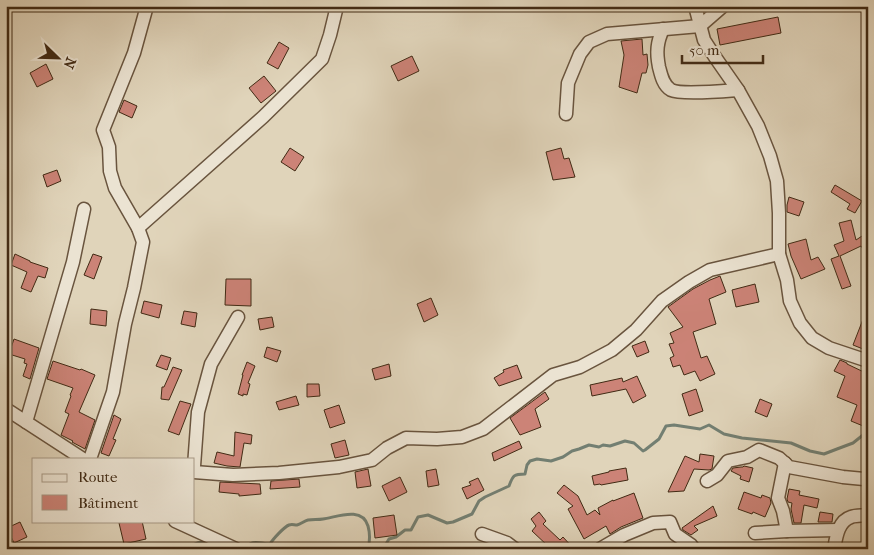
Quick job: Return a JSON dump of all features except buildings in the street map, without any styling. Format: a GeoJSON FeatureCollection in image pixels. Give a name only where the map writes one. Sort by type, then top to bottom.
{"type":"FeatureCollection","features":[{"type":"Feature","properties":{"kind":"street"},"geometry":{"type":"LineString","coordinates":[[90,458],[113,392],[142,242],[138,228],[115,188],[110,171],[109,147],[103,130],[134,54],[147,6]]}},
{"type":"Feature","properties":{"kind":"street"},"geometry":{"type":"LineString","coordinates":[[138,228],[263,117],[322,59],[337,6]]}},
{"type":"Feature","properties":{"kind":"street"},"geometry":{"type":"LineString","coordinates":[[695,6],[704,40],[738,90],[758,126],[770,156],[777,181],[779,254],[790,302],[800,323],[812,338],[829,348],[868,361]]}},
{"type":"Feature","properties":{"kind":"street"},"geometry":{"type":"LineString","coordinates":[[566,114],[568,83],[580,54],[589,42],[607,34],[700,26],[723,6]]}},
{"type":"Feature","properties":{"kind":"street"},"geometry":{"type":"LineString","coordinates":[[664,29],[658,41],[658,62],[663,81],[672,90],[684,92],[738,90]]}},
{"type":"Feature","properties":{"kind":"street"},"geometry":{"type":"LineString","coordinates":[[26,422],[73,262],[84,209]]}},
{"type":"Feature","properties":{"kind":"street"},"geometry":{"type":"LineString","coordinates":[[195,472],[233,475],[339,468],[372,460],[386,448],[406,438],[436,439],[462,437],[476,432],[484,429],[553,375],[580,367],[612,350],[636,330],[662,301],[689,282],[710,270],[779,254]]}},
{"type":"Feature","properties":{"kind":"street"},"geometry":{"type":"LineString","coordinates":[[195,458],[198,412],[211,364],[238,317]]}},
{"type":"Feature","properties":{"kind":"street"},"geometry":{"type":"LineString","coordinates":[[6,409],[81,458]]}},
{"type":"Feature","properties":{"kind":"street"},"geometry":{"type":"LineString","coordinates":[[707,481],[717,475],[728,461],[747,457],[759,450],[779,458],[789,467],[842,478],[868,478]]}},
{"type":"Feature","properties":{"kind":"street"},"geometry":{"type":"LineString","coordinates":[[785,462],[778,498],[784,511],[787,531]]}},
{"type":"Feature","properties":{"kind":"street"},"geometry":{"type":"LineString","coordinates":[[834,549],[838,530],[843,522],[850,517],[868,516]]}},
{"type":"Feature","properties":{"kind":"street"},"geometry":{"type":"LineString","coordinates":[[177,522],[236,549]]}},
{"type":"Feature","properties":{"kind":"street"},"geometry":{"type":"LineString","coordinates":[[600,549],[615,545],[624,535],[653,522],[670,522],[675,534],[694,549]]}},
{"type":"Feature","properties":{"kind":"street"},"geometry":{"type":"LineString","coordinates":[[755,533],[838,530]]}},
{"type":"Feature","properties":{"kind":"street"},"geometry":{"type":"LineString","coordinates":[[482,534],[515,549]]}},
{"type":"Feature","properties":{"kind":"waterway"},"geometry":{"type":"LineString","coordinates":[[383,549],[389,539],[396,537],[405,530],[411,530],[418,517],[428,515],[447,523],[472,514],[479,501],[509,486],[514,476],[525,474],[530,461],[537,459],[551,461],[589,445],[599,447],[603,445],[610,446],[625,441],[634,443],[643,451],[659,439],[666,426],[674,425],[700,429],[709,425],[724,434],[742,438],[791,443],[810,451],[824,454],[853,443],[868,431]]}},
{"type":"Feature","properties":{"kind":"waterway"},"geometry":{"type":"LineString","coordinates":[[243,549],[253,543],[270,544],[289,525],[348,514],[355,514],[365,520],[369,531],[368,549]]}},
{"type":"Feature","properties":{"kind":"waterway"},"geometry":{"type":"LineString","coordinates":[[187,549],[198,543],[211,544]]}}]}
